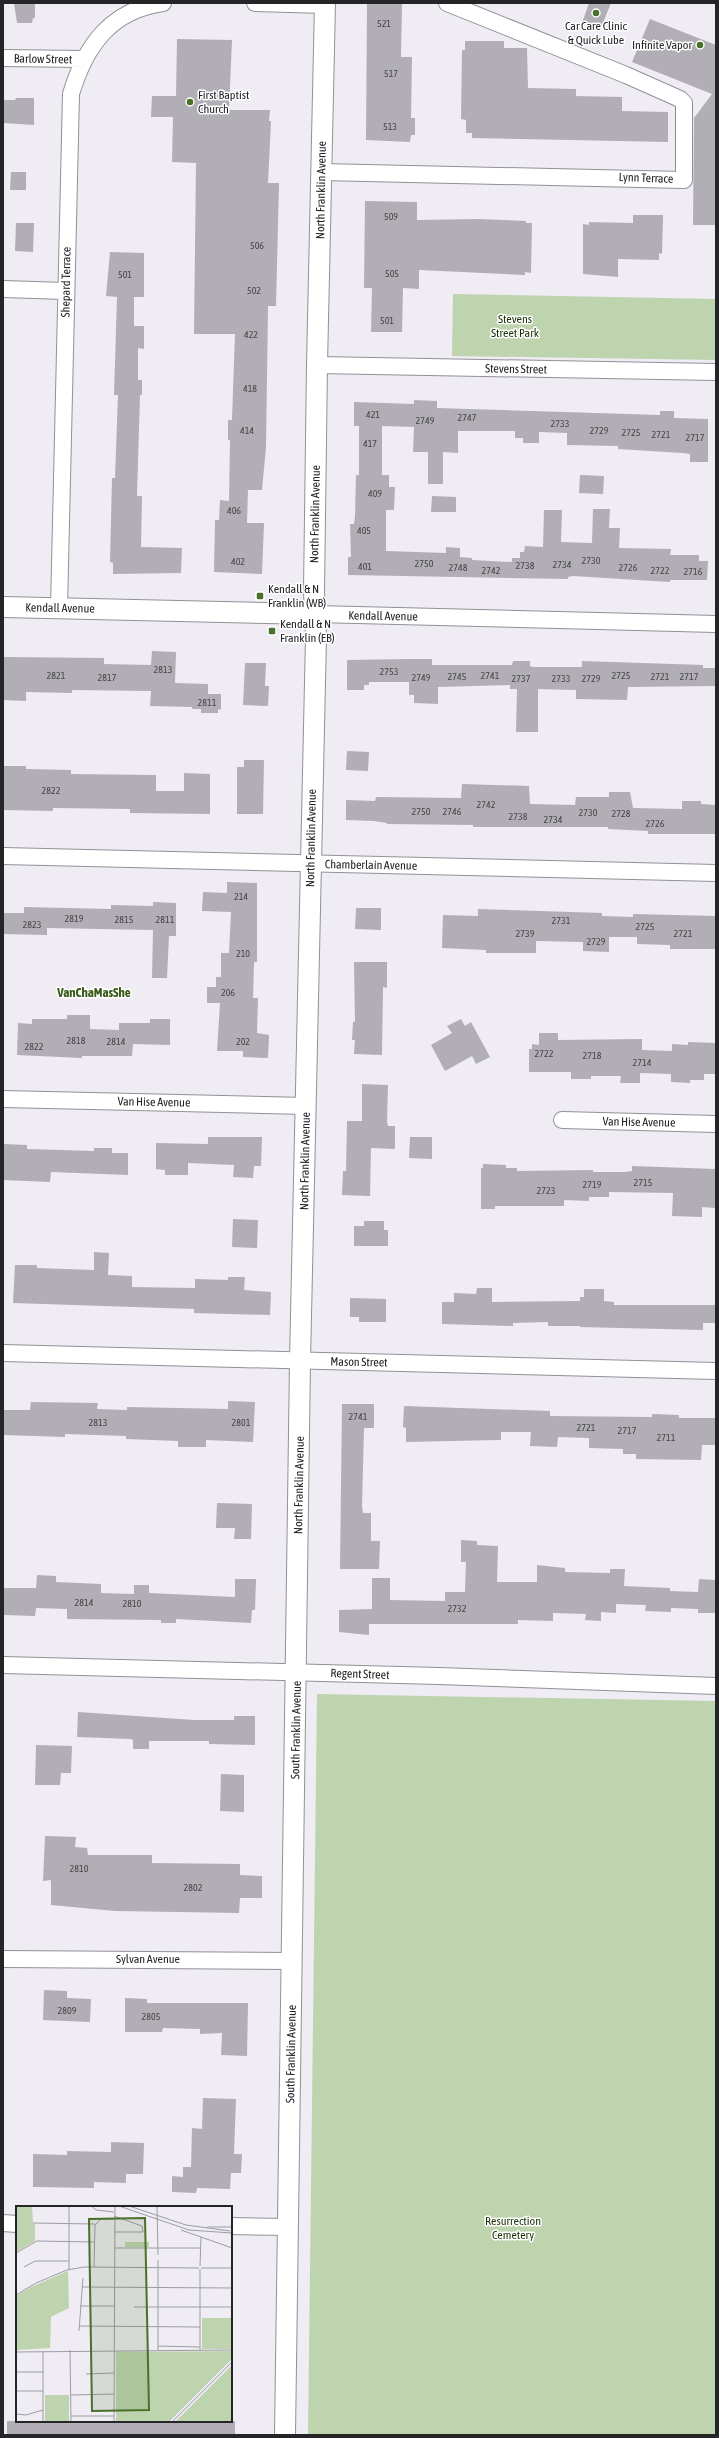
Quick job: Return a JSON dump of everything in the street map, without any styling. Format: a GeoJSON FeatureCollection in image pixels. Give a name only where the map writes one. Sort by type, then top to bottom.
{"type":"FeatureCollection","features":[{"type":"Feature","properties":{"kind":"street","name":"Shepard Terrace"},"geometry":{"type":"LineString","coordinates":[[59,608],[65,291],[71,94],[83,59],[98,37],[117,20],[141,8],[162,3]]}},
{"type":"Feature","properties":{"kind":"street"},"geometry":{"type":"LineString","coordinates":[[255,3],[324,4]]}},
{"type":"Feature","properties":{"kind":"street","name":"Lynn Terrace"},"geometry":{"type":"LineString","coordinates":[[321,172],[684,180],[684,103],[680,99],[626,75],[447,3]]}},
{"type":"Feature","properties":{"kind":"street","name":"North Franklin Avenue"},"geometry":{"type":"LineString","coordinates":[[297,1672],[300,1361],[311,864],[317,365],[324,4]]}},
{"type":"Feature","properties":{"kind":"street","name":"Barlow Street"},"geometry":{"type":"LineString","coordinates":[[3,58],[83,59]]}},
{"type":"Feature","properties":{"kind":"street"},"geometry":{"type":"LineString","coordinates":[[3,289],[65,291]]}},
{"type":"Feature","properties":{"kind":"street","name":"Stevens Street"},"geometry":{"type":"LineString","coordinates":[[317,365],[716,372]]}},
{"type":"Feature","properties":{"kind":"street","name":"Kendall Avenue"},"geometry":{"type":"LineString","coordinates":[[3,607],[716,624]]}},
{"type":"Feature","properties":{"kind":"street","name":"Chamberlain Avenue"},"geometry":{"type":"LineString","coordinates":[[3,856],[716,873]]}},
{"type":"Feature","properties":{"kind":"street","name":"Van Hise Avenue"},"geometry":{"type":"LineString","coordinates":[[3,1099],[306,1106]]}},
{"type":"Feature","properties":{"kind":"street","name":"Van Hise Avenue"},"geometry":{"type":"LineString","coordinates":[[562,1120],[716,1124]]}},
{"type":"Feature","properties":{"kind":"street","name":"Mason Street"},"geometry":{"type":"LineString","coordinates":[[3,1353],[716,1371]]}},
{"type":"Feature","properties":{"kind":"street","name":"Regent Street"},"geometry":{"type":"LineString","coordinates":[[3,1665],[297,1672],[716,1686]]}},
{"type":"Feature","properties":{"kind":"street","name":"South Franklin Avenue"},"geometry":{"type":"LineString","coordinates":[[285,2435],[297,1672]]}},
{"type":"Feature","properties":{"kind":"street","name":"Sylvan Avenue"},"geometry":{"type":"LineString","coordinates":[[3,1958],[293,1961]]}},
{"type":"Feature","properties":{"kind":"street"},"geometry":{"type":"LineString","coordinates":[[3,2224],[16,2224]]}},
{"type":"Feature","properties":{"kind":"street"},"geometry":{"type":"LineString","coordinates":[[232,2226],[288,2227]]}},
{"type":"Feature","properties":{"kind":"green space","name":"Stevens Street Park"},"geometry":{"type":"Polygon","coordinates":[[[453,294],[716,299],[716,360],[452,356],[453,294]]]}},
{"type":"Feature","properties":{"kind":"green space","name":"Resurrection Cemetery"},"geometry":{"type":"Polygon","coordinates":[[[317,1694],[716,1701],[716,2435],[308,2435],[317,1694]]]}},
{"type":"Feature","properties":{"kind":"building"},"geometry":{"type":"Polygon","coordinates":[[[14,3],[35,3],[35,18],[33,18],[32,23],[17,23],[14,3]]]}},
{"type":"Feature","properties":{"kind":"building"},"geometry":{"type":"Polygon","coordinates":[[[367,3],[402,3],[401,57],[412,57],[411,118],[415,118],[415,135],[411,135],[410,142],[366,140],[367,3]]]}},
{"type":"Feature","properties":{"kind":"building","name":"Car Care Clinic & Quick Lube"},"geometry":{"type":"Polygon","coordinates":[[[589,3],[611,3],[600,30],[582,23],[589,3]]]}},
{"type":"Feature","properties":{"kind":"building"},"geometry":{"type":"Polygon","coordinates":[[[650,19],[716,45],[716,225],[693,225],[694,118],[712,94],[632,62],[650,19]]]}},
{"type":"Feature","properties":{"kind":"building"},"geometry":{"type":"Polygon","coordinates":[[[177,39],[232,40],[229,110],[270,110],[269,121],[271,121],[268,183],[279,183],[276,306],[268,306],[266,447],[262,490],[248,490],[247,523],[264,523],[262,574],[214,572],[215,520],[219,520],[220,500],[229,501],[230,440],[228,440],[228,420],[232,420],[235,334],[194,334],[196,163],[172,162],[173,117],[151,117],[152,96],[176,96],[177,39]]]}},
{"type":"Feature","properties":{"kind":"building"},"geometry":{"type":"Polygon","coordinates":[[[465,41],[504,41],[504,48],[527,48],[528,88],[576,89],[576,96],[622,97],[622,111],[668,112],[668,142],[472,138],[472,133],[466,133],[466,120],[461,119],[462,50],[465,50],[465,41]]]}},
{"type":"Feature","properties":{"kind":"building"},"geometry":{"type":"Polygon","coordinates":[[[16,98],[34,98],[34,125],[3,123],[3,100],[15,100],[16,98]]]}},
{"type":"Feature","properties":{"kind":"building"},"geometry":{"type":"Polygon","coordinates":[[[11,172],[26,172],[26,190],[10,190],[11,172]]]}},
{"type":"Feature","properties":{"kind":"building"},"geometry":{"type":"Polygon","coordinates":[[[365,201],[417,202],[417,220],[479,219],[526,221],[526,223],[532,223],[531,273],[525,272],[525,275],[419,270],[419,289],[403,288],[402,332],[371,332],[372,288],[364,288],[365,201]]]}},
{"type":"Feature","properties":{"kind":"building"},"geometry":{"type":"Polygon","coordinates":[[[633,215],[663,215],[662,254],[659,253],[659,260],[618,259],[618,277],[583,274],[583,224],[589,225],[589,222],[633,223],[633,215]]]}},
{"type":"Feature","properties":{"kind":"building"},"geometry":{"type":"Polygon","coordinates":[[[16,223],[34,223],[33,252],[15,251],[16,223]]]}},
{"type":"Feature","properties":{"kind":"building"},"geometry":{"type":"Polygon","coordinates":[[[110,252],[144,253],[144,297],[134,297],[134,326],[144,326],[144,349],[138,348],[138,380],[142,380],[142,395],[140,395],[137,496],[142,496],[141,547],[182,548],[181,573],[113,574],[113,563],[110,562],[112,478],[115,478],[118,395],[114,395],[117,297],[106,296],[110,252]]]}},
{"type":"Feature","properties":{"kind":"building"},"geometry":{"type":"Polygon","coordinates":[[[414,400],[437,401],[437,408],[660,415],[660,411],[674,411],[674,418],[708,419],[708,462],[690,462],[690,454],[682,453],[618,449],[618,446],[567,445],[567,433],[539,432],[539,443],[523,443],[523,438],[515,438],[515,431],[458,431],[458,453],[443,452],[443,484],[428,484],[428,452],[413,452],[414,427],[382,426],[382,475],[389,475],[389,487],[395,487],[394,510],[386,510],[386,551],[446,553],[446,547],[460,548],[460,557],[472,558],[472,560],[512,562],[512,558],[520,558],[520,552],[524,552],[525,546],[543,547],[544,510],[562,510],[561,542],[592,543],[593,509],[610,509],[609,528],[620,528],[619,548],[671,549],[670,555],[699,555],[699,561],[708,561],[707,580],[670,580],[670,582],[573,576],[568,577],[568,579],[348,575],[348,557],[351,557],[350,524],[354,524],[356,475],[359,475],[359,426],[354,426],[354,402],[414,404],[414,400]]]}},
{"type":"Feature","properties":{"kind":"building"},"geometry":{"type":"Polygon","coordinates":[[[580,475],[604,476],[603,494],[579,493],[580,475]]]}},
{"type":"Feature","properties":{"kind":"building"},"geometry":{"type":"Polygon","coordinates":[[[432,496],[456,497],[456,512],[431,512],[432,496]]]}},
{"type":"Feature","properties":{"kind":"building"},"geometry":{"type":"Polygon","coordinates":[[[152,651],[176,652],[175,683],[208,684],[208,694],[221,694],[221,710],[218,709],[218,713],[201,713],[201,709],[192,709],[192,707],[150,706],[151,691],[72,690],[72,693],[26,692],[26,701],[3,700],[4,657],[104,658],[104,664],[151,665],[152,651]]]}},
{"type":"Feature","properties":{"kind":"building"},"geometry":{"type":"Polygon","coordinates":[[[432,659],[432,665],[512,665],[513,661],[530,661],[530,666],[533,667],[582,667],[582,661],[703,665],[703,668],[716,668],[716,686],[628,687],[627,700],[576,699],[576,690],[538,689],[538,732],[516,732],[517,689],[510,689],[510,685],[438,687],[438,704],[414,703],[414,695],[409,695],[409,682],[369,682],[369,685],[364,685],[364,690],[347,690],[347,660],[432,659]]]}},
{"type":"Feature","properties":{"kind":"building"},"geometry":{"type":"Polygon","coordinates":[[[245,663],[266,663],[265,686],[269,686],[268,706],[243,705],[245,663]]]}},
{"type":"Feature","properties":{"kind":"building"},"geometry":{"type":"Polygon","coordinates":[[[347,751],[369,752],[368,771],[346,770],[347,751]]]}},
{"type":"Feature","properties":{"kind":"building"},"geometry":{"type":"Polygon","coordinates":[[[244,760],[264,760],[263,814],[237,814],[237,767],[244,767],[244,760]]]}},
{"type":"Feature","properties":{"kind":"building"},"geometry":{"type":"Polygon","coordinates":[[[3,766],[26,766],[26,769],[71,770],[71,774],[156,775],[156,791],[184,791],[184,773],[210,774],[210,814],[130,813],[130,809],[53,808],[53,811],[3,810],[3,766]]]}},
{"type":"Feature","properties":{"kind":"building"},"geometry":{"type":"Polygon","coordinates":[[[462,784],[529,786],[530,804],[575,805],[576,797],[609,797],[609,792],[630,792],[633,808],[682,809],[682,801],[701,801],[701,804],[716,805],[716,834],[648,834],[648,831],[608,829],[608,827],[473,827],[473,825],[387,824],[374,821],[346,820],[346,800],[375,801],[376,797],[461,798],[462,784]]]}},
{"type":"Feature","properties":{"kind":"building"},"geometry":{"type":"Polygon","coordinates":[[[227,882],[257,883],[257,962],[254,962],[253,998],[258,998],[257,1033],[269,1035],[268,1058],[243,1057],[243,1051],[217,1051],[220,1003],[207,1003],[207,987],[216,987],[216,977],[221,977],[221,953],[229,953],[231,912],[202,911],[203,892],[227,893],[227,882]]]}},
{"type":"Feature","properties":{"kind":"building"},"geometry":{"type":"Polygon","coordinates":[[[153,902],[176,903],[176,936],[169,936],[167,978],[152,978],[153,930],[47,928],[47,935],[3,934],[3,913],[24,913],[24,907],[111,909],[111,905],[153,906],[153,902]]]}},
{"type":"Feature","properties":{"kind":"building"},"geometry":{"type":"Polygon","coordinates":[[[356,908],[381,908],[381,930],[355,929],[356,908]]]}},
{"type":"Feature","properties":{"kind":"building"},"geometry":{"type":"Polygon","coordinates":[[[478,909],[602,913],[602,916],[633,917],[633,914],[716,916],[716,949],[670,949],[670,945],[637,944],[637,937],[609,937],[609,952],[583,951],[583,942],[536,941],[536,953],[486,953],[486,950],[442,948],[443,915],[478,916],[478,909]]]}},
{"type":"Feature","properties":{"kind":"building"},"geometry":{"type":"Polygon","coordinates":[[[354,962],[387,962],[387,988],[383,987],[382,1055],[354,1054],[355,1040],[352,1040],[353,1022],[355,1022],[354,962]]]}},
{"type":"Feature","properties":{"kind":"building"},"geometry":{"type":"Polygon","coordinates":[[[67,1015],[90,1015],[90,1029],[119,1030],[119,1023],[150,1023],[150,1019],[170,1019],[170,1045],[133,1044],[132,1056],[82,1056],[82,1058],[17,1055],[18,1023],[32,1024],[32,1019],[67,1019],[67,1015]]]}},
{"type":"Feature","properties":{"kind":"building"},"geometry":{"type":"Polygon","coordinates":[[[461,1019],[465,1026],[471,1022],[490,1057],[476,1064],[472,1056],[445,1071],[431,1045],[452,1033],[447,1026],[461,1019]]]}},
{"type":"Feature","properties":{"kind":"building"},"geometry":{"type":"Polygon","coordinates":[[[539,1033],[558,1033],[558,1040],[642,1039],[642,1050],[672,1051],[672,1044],[688,1045],[688,1042],[716,1043],[716,1074],[704,1074],[704,1080],[690,1080],[690,1083],[671,1082],[671,1074],[640,1073],[640,1083],[620,1083],[621,1076],[591,1076],[591,1079],[571,1079],[571,1072],[529,1072],[529,1049],[532,1049],[532,1044],[539,1045],[539,1033]]]}},
{"type":"Feature","properties":{"kind":"building"},"geometry":{"type":"Polygon","coordinates":[[[362,1084],[388,1085],[387,1122],[388,1126],[395,1126],[395,1149],[371,1148],[370,1196],[342,1195],[343,1171],[346,1171],[347,1121],[362,1121],[362,1084]]]}},
{"type":"Feature","properties":{"kind":"building"},"geometry":{"type":"Polygon","coordinates":[[[208,1137],[262,1137],[261,1166],[254,1166],[253,1178],[233,1177],[234,1165],[188,1163],[188,1175],[165,1175],[165,1170],[156,1169],[156,1143],[208,1144],[208,1137]]]}},
{"type":"Feature","properties":{"kind":"building"},"geometry":{"type":"Polygon","coordinates":[[[410,1137],[432,1137],[432,1159],[409,1158],[410,1137]]]}},
{"type":"Feature","properties":{"kind":"building"},"geometry":{"type":"Polygon","coordinates":[[[3,1144],[27,1145],[27,1149],[94,1151],[94,1148],[112,1148],[112,1153],[128,1153],[128,1175],[51,1172],[50,1182],[3,1180],[3,1144]]]}},
{"type":"Feature","properties":{"kind":"building"},"geometry":{"type":"Polygon","coordinates":[[[483,1164],[506,1165],[506,1168],[517,1168],[517,1171],[593,1170],[593,1172],[625,1172],[632,1171],[632,1166],[716,1169],[716,1208],[702,1207],[702,1217],[672,1216],[673,1193],[609,1192],[609,1197],[589,1197],[589,1201],[564,1200],[564,1206],[495,1206],[495,1209],[481,1209],[481,1168],[483,1168],[483,1164]]]}},
{"type":"Feature","properties":{"kind":"building"},"geometry":{"type":"Polygon","coordinates":[[[233,1219],[258,1220],[257,1248],[232,1247],[233,1219]]]}},
{"type":"Feature","properties":{"kind":"building"},"geometry":{"type":"Polygon","coordinates":[[[364,1221],[384,1221],[384,1230],[388,1230],[388,1246],[354,1246],[354,1226],[364,1226],[364,1221]]]}},
{"type":"Feature","properties":{"kind":"building"},"geometry":{"type":"Polygon","coordinates":[[[94,1252],[109,1253],[108,1275],[132,1276],[132,1287],[195,1288],[195,1279],[228,1280],[228,1277],[245,1277],[244,1290],[271,1292],[270,1315],[194,1313],[194,1309],[13,1303],[15,1265],[37,1265],[37,1268],[94,1270],[94,1252]]]}},
{"type":"Feature","properties":{"kind":"building"},"geometry":{"type":"Polygon","coordinates":[[[477,1288],[492,1288],[492,1302],[580,1301],[580,1297],[584,1297],[584,1289],[604,1289],[604,1301],[614,1302],[614,1305],[716,1305],[716,1323],[703,1323],[703,1330],[548,1326],[548,1322],[513,1323],[513,1326],[442,1324],[442,1302],[454,1302],[454,1293],[476,1294],[477,1288]]]}},
{"type":"Feature","properties":{"kind":"building"},"geometry":{"type":"Polygon","coordinates":[[[350,1298],[386,1299],[386,1322],[359,1322],[359,1317],[350,1317],[350,1298]]]}},
{"type":"Feature","properties":{"kind":"building"},"geometry":{"type":"Polygon","coordinates":[[[228,1401],[255,1402],[253,1442],[206,1440],[206,1447],[178,1447],[178,1441],[126,1439],[126,1436],[65,1434],[65,1437],[3,1435],[3,1410],[30,1410],[31,1402],[98,1403],[97,1409],[127,1410],[127,1407],[228,1409],[228,1401]]]}},
{"type":"Feature","properties":{"kind":"building"},"geometry":{"type":"Polygon","coordinates":[[[342,1404],[374,1404],[374,1428],[364,1428],[362,1506],[363,1513],[371,1513],[371,1541],[380,1541],[379,1569],[340,1569],[342,1404]]]}},
{"type":"Feature","properties":{"kind":"building"},"geometry":{"type":"Polygon","coordinates":[[[404,1406],[550,1411],[550,1416],[652,1417],[652,1414],[679,1415],[679,1418],[716,1418],[716,1445],[702,1445],[701,1460],[636,1459],[636,1454],[623,1454],[623,1449],[589,1448],[589,1438],[558,1437],[557,1447],[530,1446],[531,1432],[501,1432],[501,1440],[406,1442],[406,1428],[403,1427],[404,1406]]]}},
{"type":"Feature","properties":{"kind":"building"},"geometry":{"type":"Polygon","coordinates":[[[217,1503],[252,1504],[251,1539],[234,1539],[235,1528],[216,1528],[217,1503]]]}},
{"type":"Feature","properties":{"kind":"building"},"geometry":{"type":"Polygon","coordinates":[[[461,1540],[477,1541],[477,1545],[498,1546],[497,1582],[537,1582],[537,1565],[565,1568],[565,1572],[610,1573],[610,1569],[625,1569],[624,1586],[670,1588],[670,1591],[698,1592],[699,1579],[716,1580],[716,1613],[698,1613],[698,1609],[671,1608],[671,1612],[645,1611],[646,1605],[616,1604],[616,1613],[601,1612],[601,1621],[585,1620],[586,1614],[553,1613],[553,1621],[518,1620],[518,1624],[369,1624],[369,1635],[339,1632],[339,1610],[372,1609],[372,1578],[390,1578],[390,1600],[445,1601],[445,1592],[465,1592],[466,1562],[461,1562],[461,1540]]]}},
{"type":"Feature","properties":{"kind":"building"},"geometry":{"type":"Polygon","coordinates":[[[37,1575],[56,1576],[56,1582],[101,1584],[101,1593],[134,1594],[134,1585],[149,1585],[149,1593],[235,1597],[235,1579],[256,1579],[255,1610],[252,1610],[251,1623],[176,1619],[176,1623],[161,1623],[161,1620],[67,1619],[67,1609],[36,1608],[35,1616],[3,1615],[3,1588],[36,1588],[37,1575]]]}},
{"type":"Feature","properties":{"kind":"building"},"geometry":{"type":"Polygon","coordinates":[[[78,1712],[194,1720],[234,1720],[234,1716],[255,1716],[255,1745],[209,1744],[209,1741],[149,1741],[149,1749],[133,1749],[133,1740],[131,1739],[77,1737],[78,1712]]]}},
{"type":"Feature","properties":{"kind":"building"},"geometry":{"type":"Polygon","coordinates":[[[36,1745],[72,1746],[71,1773],[61,1773],[60,1785],[35,1785],[36,1745]]]}},
{"type":"Feature","properties":{"kind":"building"},"geometry":{"type":"Polygon","coordinates":[[[221,1774],[244,1775],[244,1812],[220,1811],[221,1774]]]}},
{"type":"Feature","properties":{"kind":"building"},"geometry":{"type":"Polygon","coordinates":[[[45,1836],[76,1837],[75,1847],[87,1848],[88,1855],[152,1855],[152,1863],[240,1864],[240,1875],[262,1876],[262,1898],[240,1898],[239,1913],[115,1911],[51,1905],[51,1880],[43,1881],[45,1836]]]}},
{"type":"Feature","properties":{"kind":"building"},"geometry":{"type":"Polygon","coordinates":[[[44,1990],[67,1991],[67,1998],[91,1999],[90,2022],[43,2020],[44,1990]]]}},
{"type":"Feature","properties":{"kind":"building"},"geometry":{"type":"Polygon","coordinates":[[[125,1998],[147,1999],[147,2003],[248,2003],[247,2056],[221,2055],[222,2033],[200,2034],[200,2029],[163,2028],[162,2032],[125,2032],[125,1998]]]}},
{"type":"Feature","properties":{"kind":"building"},"geometry":{"type":"Polygon","coordinates":[[[203,2098],[236,2099],[234,2154],[242,2154],[241,2173],[231,2173],[230,2189],[197,2188],[196,2193],[172,2192],[172,2176],[183,2177],[183,2167],[191,2167],[192,2128],[202,2129],[203,2098]]]}},
{"type":"Feature","properties":{"kind":"building"},"geometry":{"type":"Polygon","coordinates":[[[111,2142],[144,2143],[143,2174],[126,2174],[126,2183],[94,2182],[94,2188],[33,2187],[33,2154],[67,2155],[67,2151],[111,2152],[111,2142]]]}},
{"type":"Feature","properties":{"kind":"building"},"geometry":{"type":"Polygon","coordinates":[[[7,2421],[235,2421],[235,2435],[7,2435],[7,2421]]]}},
{"type":"Feature","properties":{"kind":"place","name":"Car Care Clinic & Quick Lube"},"geometry":{"type":"Point","coordinates":[596,13]}},
{"type":"Feature","properties":{"kind":"place","name":"Infinite Vapor"},"geometry":{"type":"Point","coordinates":[700,45]}},
{"type":"Feature","properties":{"kind":"place","name":"First Baptist Church"},"geometry":{"type":"Point","coordinates":[190,102]}},
{"type":"Feature","properties":{"kind":"place","name":"Kendall & N Franklin (WB)"},"geometry":{"type":"Point","coordinates":[260,596]}},
{"type":"Feature","properties":{"kind":"place","name":"Kendall & N Franklin (EB)"},"geometry":{"type":"Point","coordinates":[272,631]}},
{"type":"Feature","properties":{"kind":"district","name":"VanChaMasShe"},"geometry":{"type":"Point","coordinates":[94,992]}}]}
